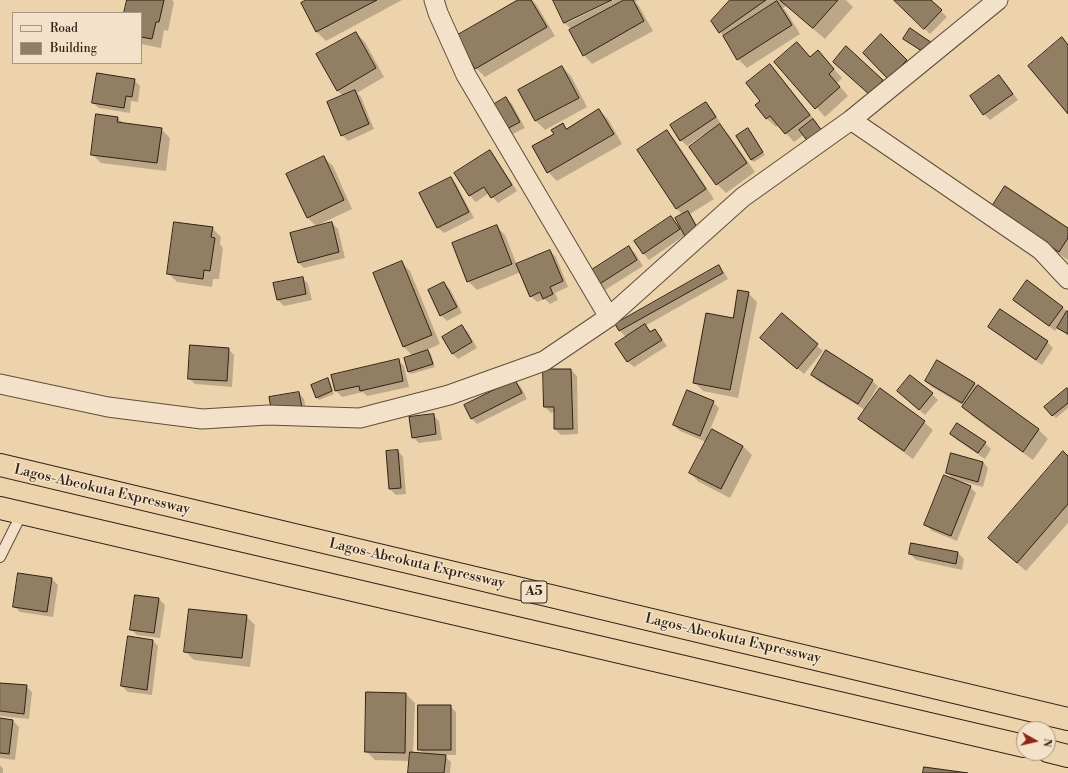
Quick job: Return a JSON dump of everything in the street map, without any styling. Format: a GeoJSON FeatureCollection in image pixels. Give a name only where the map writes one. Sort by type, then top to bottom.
{"type":"FeatureCollection","features":[{"type":"Feature","properties":{"kind":"highway","name":"Lagos-Abeokuta Expressway"},"geometry":{"type":"LineString","coordinates":[[0,466],[1068,718]]}},
{"type":"Feature","properties":{"kind":"highway"},"geometry":{"type":"LineString","coordinates":[[0,508],[1016,744]]}},
{"type":"Feature","properties":{"kind":"highway"},"geometry":{"type":"LineString","coordinates":[[1056,753],[1068,756]]}},
{"type":"Feature","properties":{"kind":"street"},"geometry":{"type":"LineString","coordinates":[[434,0],[438,13],[466,75],[609,317]]}},
{"type":"Feature","properties":{"kind":"street"},"geometry":{"type":"LineString","coordinates":[[0,384],[108,407],[202,419],[268,415],[360,418],[449,395],[544,361],[609,317],[743,197],[851,120],[998,0]]}},
{"type":"Feature","properties":{"kind":"street"},"geometry":{"type":"LineString","coordinates":[[851,120],[1041,250],[1068,279]]}},
{"type":"Feature","properties":{"kind":"lane"},"geometry":{"type":"LineString","coordinates":[[0,557],[22,513]]}},
{"type":"Feature","properties":{"kind":"building"},"geometry":{"type":"Polygon","coordinates":[[[127,0],[164,0],[159,22],[156,22],[152,39],[142,37],[142,12],[124,12],[127,0]]]}},
{"type":"Feature","properties":{"kind":"building"},"geometry":{"type":"Polygon","coordinates":[[[306,0],[377,0],[316,32],[301,3],[306,0]]]}},
{"type":"Feature","properties":{"kind":"building"},"geometry":{"type":"Polygon","coordinates":[[[518,0],[531,0],[547,27],[475,69],[456,36],[518,0]]]}},
{"type":"Feature","properties":{"kind":"building"},"geometry":{"type":"Polygon","coordinates":[[[553,0],[612,0],[564,23],[553,0]]]}},
{"type":"Feature","properties":{"kind":"building"},"geometry":{"type":"Polygon","coordinates":[[[624,0],[633,0],[644,21],[583,56],[569,30],[624,0]]]}},
{"type":"Feature","properties":{"kind":"building"},"geometry":{"type":"Polygon","coordinates":[[[730,0],[766,0],[719,33],[711,21],[730,0]]]}},
{"type":"Feature","properties":{"kind":"building"},"geometry":{"type":"Polygon","coordinates":[[[780,0],[838,0],[813,28],[780,0]]]}},
{"type":"Feature","properties":{"kind":"building"},"geometry":{"type":"Polygon","coordinates":[[[894,0],[931,0],[942,10],[924,29],[894,0]]]}},
{"type":"Feature","properties":{"kind":"building"},"geometry":{"type":"Polygon","coordinates":[[[777,1],[792,25],[737,60],[723,36],[777,1]]]}},
{"type":"Feature","properties":{"kind":"building"},"geometry":{"type":"Polygon","coordinates":[[[910,28],[935,45],[928,55],[903,39],[910,28]]]}},
{"type":"Feature","properties":{"kind":"building"},"geometry":{"type":"Polygon","coordinates":[[[356,32],[376,68],[337,91],[316,54],[356,32]]]}},
{"type":"Feature","properties":{"kind":"building"},"geometry":{"type":"Polygon","coordinates":[[[881,34],[907,60],[888,79],[863,53],[881,34]]]}},
{"type":"Feature","properties":{"kind":"building"},"geometry":{"type":"Polygon","coordinates":[[[1062,37],[1068,45],[1068,114],[1028,66],[1062,37]]]}},
{"type":"Feature","properties":{"kind":"building"},"geometry":{"type":"Polygon","coordinates":[[[797,42],[810,57],[818,50],[834,69],[829,74],[840,87],[815,109],[774,62],[797,42]]]}},
{"type":"Feature","properties":{"kind":"building"},"geometry":{"type":"Polygon","coordinates":[[[846,46],[883,80],[870,95],[833,62],[846,46]]]}},
{"type":"Feature","properties":{"kind":"building"},"geometry":{"type":"Polygon","coordinates":[[[770,64],[810,115],[785,134],[770,116],[766,119],[755,105],[760,101],[746,83],[770,64]]]}},
{"type":"Feature","properties":{"kind":"building"},"geometry":{"type":"Polygon","coordinates":[[[562,66],[579,98],[535,121],[518,90],[562,66]]]}},
{"type":"Feature","properties":{"kind":"building"},"geometry":{"type":"Polygon","coordinates":[[[97,73],[135,79],[132,97],[126,96],[124,108],[92,103],[97,73]]]}},
{"type":"Feature","properties":{"kind":"building"},"geometry":{"type":"Polygon","coordinates":[[[999,75],[1013,94],[983,115],[970,96],[999,75]]]}},
{"type":"Feature","properties":{"kind":"building"},"geometry":{"type":"Polygon","coordinates":[[[355,90],[369,124],[341,136],[327,102],[355,90]]]}},
{"type":"Feature","properties":{"kind":"building"},"geometry":{"type":"Polygon","coordinates":[[[506,97],[520,122],[505,130],[491,106],[506,97]]]}},
{"type":"Feature","properties":{"kind":"building"},"geometry":{"type":"Polygon","coordinates":[[[706,102],[716,117],[680,141],[670,125],[706,102]]]}},
{"type":"Feature","properties":{"kind":"building"},"geometry":{"type":"Polygon","coordinates":[[[599,109],[614,134],[547,173],[532,146],[554,134],[551,130],[563,123],[566,129],[599,109]]]}},
{"type":"Feature","properties":{"kind":"building"},"geometry":{"type":"Polygon","coordinates":[[[96,114],[118,117],[117,122],[162,128],[157,163],[91,155],[96,114]]]}},
{"type":"Feature","properties":{"kind":"building"},"geometry":{"type":"Polygon","coordinates":[[[813,119],[823,132],[809,143],[799,130],[813,119]]]}},
{"type":"Feature","properties":{"kind":"building"},"geometry":{"type":"Polygon","coordinates":[[[720,124],[747,163],[716,185],[689,147],[720,124]]]}},
{"type":"Feature","properties":{"kind":"building"},"geometry":{"type":"Polygon","coordinates":[[[748,128],[763,152],[751,160],[736,136],[748,128]]]}},
{"type":"Feature","properties":{"kind":"building"},"geometry":{"type":"Polygon","coordinates":[[[667,130],[706,189],[676,209],[637,150],[667,130]]]}},
{"type":"Feature","properties":{"kind":"building"},"geometry":{"type":"Polygon","coordinates":[[[490,150],[512,185],[491,198],[484,187],[469,196],[454,173],[490,150]]]}},
{"type":"Feature","properties":{"kind":"building"},"geometry":{"type":"Polygon","coordinates":[[[324,156],[344,200],[307,218],[286,174],[324,156]]]}},
{"type":"Feature","properties":{"kind":"building"},"geometry":{"type":"Polygon","coordinates":[[[451,177],[469,212],[437,228],[419,193],[451,177]]]}},
{"type":"Feature","properties":{"kind":"building"},"geometry":{"type":"Polygon","coordinates":[[[1005,186],[1068,228],[1068,238],[1059,252],[991,208],[1005,186]]]}},
{"type":"Feature","properties":{"kind":"building"},"geometry":{"type":"Polygon","coordinates":[[[688,211],[699,231],[686,238],[675,218],[688,211]]]}},
{"type":"Feature","properties":{"kind":"building"},"geometry":{"type":"Polygon","coordinates":[[[671,216],[680,229],[643,254],[634,241],[671,216]]]}},
{"type":"Feature","properties":{"kind":"building"},"geometry":{"type":"Polygon","coordinates":[[[174,222],[213,227],[211,237],[215,238],[210,271],[204,270],[203,279],[167,274],[174,222]]]}},
{"type":"Feature","properties":{"kind":"building"},"geometry":{"type":"Polygon","coordinates":[[[332,222],[339,252],[298,263],[290,233],[332,222]]]}},
{"type":"Feature","properties":{"kind":"building"},"geometry":{"type":"Polygon","coordinates":[[[497,225],[512,264],[467,282],[452,243],[497,225]]]}},
{"type":"Feature","properties":{"kind":"building"},"geometry":{"type":"Polygon","coordinates":[[[629,246],[637,260],[598,285],[590,271],[629,246]]]}},
{"type":"Feature","properties":{"kind":"building"},"geometry":{"type":"Polygon","coordinates":[[[550,250],[563,281],[550,287],[553,294],[543,299],[540,292],[530,297],[516,264],[550,250]]]}},
{"type":"Feature","properties":{"kind":"building"},"geometry":{"type":"Polygon","coordinates":[[[402,261],[432,335],[403,347],[373,273],[402,261]]]}},
{"type":"Feature","properties":{"kind":"building"},"geometry":{"type":"Polygon","coordinates":[[[719,265],[723,273],[619,331],[615,324],[719,265]]]}},
{"type":"Feature","properties":{"kind":"building"},"geometry":{"type":"Polygon","coordinates":[[[303,277],[306,294],[277,300],[273,283],[303,277]]]}},
{"type":"Feature","properties":{"kind":"building"},"geometry":{"type":"Polygon","coordinates":[[[1027,280],[1063,307],[1049,326],[1013,300],[1027,280]]]}},
{"type":"Feature","properties":{"kind":"building"},"geometry":{"type":"Polygon","coordinates":[[[444,282],[457,307],[440,316],[428,290],[444,282]]]}},
{"type":"Feature","properties":{"kind":"building"},"geometry":{"type":"Polygon","coordinates":[[[738,290],[749,292],[730,390],[693,383],[706,313],[733,318],[738,290]]]}},
{"type":"Feature","properties":{"kind":"building"},"geometry":{"type":"Polygon","coordinates":[[[1000,309],[1048,341],[1036,360],[988,327],[1000,309]]]}},
{"type":"Feature","properties":{"kind":"building"},"geometry":{"type":"Polygon","coordinates":[[[1068,311],[1068,334],[1057,328],[1068,311]]]}},
{"type":"Feature","properties":{"kind":"building"},"geometry":{"type":"Polygon","coordinates":[[[782,313],[818,344],[797,369],[760,338],[782,313]]]}},
{"type":"Feature","properties":{"kind":"building"},"geometry":{"type":"Polygon","coordinates":[[[645,324],[650,332],[655,329],[662,340],[627,362],[615,344],[645,324]]]}},
{"type":"Feature","properties":{"kind":"building"},"geometry":{"type":"Polygon","coordinates":[[[462,325],[472,342],[452,354],[442,337],[462,325]]]}},
{"type":"Feature","properties":{"kind":"building"},"geometry":{"type":"Polygon","coordinates":[[[190,345],[229,348],[227,381],[188,379],[190,345]]]}},
{"type":"Feature","properties":{"kind":"building"},"geometry":{"type":"Polygon","coordinates":[[[428,350],[433,364],[408,372],[404,358],[428,350]]]}},
{"type":"Feature","properties":{"kind":"building"},"geometry":{"type":"Polygon","coordinates":[[[826,350],[873,380],[858,404],[811,375],[826,350]]]}},
{"type":"Feature","properties":{"kind":"building"},"geometry":{"type":"Polygon","coordinates":[[[399,359],[403,381],[360,391],[359,386],[335,391],[331,375],[399,359]]]}},
{"type":"Feature","properties":{"kind":"building"},"geometry":{"type":"Polygon","coordinates":[[[937,360],[975,383],[962,403],[925,381],[937,360]]]}},
{"type":"Feature","properties":{"kind":"building"},"geometry":{"type":"Polygon","coordinates":[[[543,369],[571,369],[573,429],[554,429],[554,407],[544,407],[543,369]]]}},
{"type":"Feature","properties":{"kind":"building"},"geometry":{"type":"Polygon","coordinates":[[[910,375],[933,393],[919,410],[897,391],[910,375]]]}},
{"type":"Feature","properties":{"kind":"building"},"geometry":{"type":"Polygon","coordinates":[[[328,378],[332,391],[316,398],[311,385],[328,378]]]}},
{"type":"Feature","properties":{"kind":"building"},"geometry":{"type":"Polygon","coordinates":[[[515,380],[522,393],[471,419],[464,405],[515,380]]]}},
{"type":"Feature","properties":{"kind":"building"},"geometry":{"type":"Polygon","coordinates":[[[978,385],[1039,429],[1023,452],[962,407],[978,385]]]}},
{"type":"Feature","properties":{"kind":"building"},"geometry":{"type":"Polygon","coordinates":[[[880,388],[925,421],[904,451],[858,419],[880,388]]]}},
{"type":"Feature","properties":{"kind":"building"},"geometry":{"type":"Polygon","coordinates":[[[1067,388],[1068,403],[1052,416],[1044,407],[1067,388]]]}},
{"type":"Feature","properties":{"kind":"building"},"geometry":{"type":"Polygon","coordinates":[[[687,390],[714,401],[700,436],[673,425],[687,390]]]}},
{"type":"Feature","properties":{"kind":"building"},"geometry":{"type":"Polygon","coordinates":[[[299,392],[302,408],[272,414],[269,397],[299,392]]]}},
{"type":"Feature","properties":{"kind":"building"},"geometry":{"type":"Polygon","coordinates":[[[434,414],[436,434],[412,438],[409,417],[434,414]]]}},
{"type":"Feature","properties":{"kind":"building"},"geometry":{"type":"Polygon","coordinates":[[[957,423],[986,442],[978,453],[950,434],[957,423]]]}},
{"type":"Feature","properties":{"kind":"building"},"geometry":{"type":"Polygon","coordinates":[[[712,429],[743,446],[721,489],[689,473],[712,429]]]}},
{"type":"Feature","properties":{"kind":"building"},"geometry":{"type":"Polygon","coordinates":[[[398,450],[401,488],[389,489],[386,451],[398,450]]]}},
{"type":"Feature","properties":{"kind":"building"},"geometry":{"type":"Polygon","coordinates":[[[1063,451],[1068,456],[1068,504],[1017,563],[988,538],[1063,451]]]}},
{"type":"Feature","properties":{"kind":"building"},"geometry":{"type":"Polygon","coordinates":[[[951,453],[983,462],[978,482],[946,473],[951,453]]]}},
{"type":"Feature","properties":{"kind":"building"},"geometry":{"type":"Polygon","coordinates":[[[944,475],[971,486],[951,536],[924,525],[944,475]]]}},
{"type":"Feature","properties":{"kind":"building"},"geometry":{"type":"Polygon","coordinates":[[[911,543],[958,552],[956,564],[909,554],[911,543]]]}},
{"type":"Feature","properties":{"kind":"building"},"geometry":{"type":"Polygon","coordinates":[[[18,573],[52,578],[47,612],[13,607],[18,573]]]}},
{"type":"Feature","properties":{"kind":"building"},"geometry":{"type":"Polygon","coordinates":[[[135,595],[159,598],[154,633],[130,630],[135,595]]]}},
{"type":"Feature","properties":{"kind":"building"},"geometry":{"type":"Polygon","coordinates":[[[189,609],[247,615],[242,658],[184,652],[189,609]]]}},
{"type":"Feature","properties":{"kind":"building"},"geometry":{"type":"Polygon","coordinates":[[[128,636],[153,640],[147,690],[121,686],[128,636]]]}},
{"type":"Feature","properties":{"kind":"building"},"geometry":{"type":"Polygon","coordinates":[[[0,683],[27,685],[24,714],[0,711],[0,683]]]}},
{"type":"Feature","properties":{"kind":"building"},"geometry":{"type":"Polygon","coordinates":[[[366,692],[406,693],[405,753],[365,752],[366,692]]]}},
{"type":"Feature","properties":{"kind":"building"},"geometry":{"type":"Polygon","coordinates":[[[418,705],[451,705],[451,750],[418,750],[418,705]]]}},
{"type":"Feature","properties":{"kind":"building"},"geometry":{"type":"Polygon","coordinates":[[[0,718],[13,720],[9,754],[0,753],[0,718]]]}},
{"type":"Feature","properties":{"kind":"building"},"geometry":{"type":"Polygon","coordinates":[[[410,752],[446,755],[444,773],[408,773],[410,752]]]}},
{"type":"Feature","properties":{"kind":"building"},"geometry":{"type":"Polygon","coordinates":[[[924,767],[968,773],[923,773],[924,767]]]}}]}
